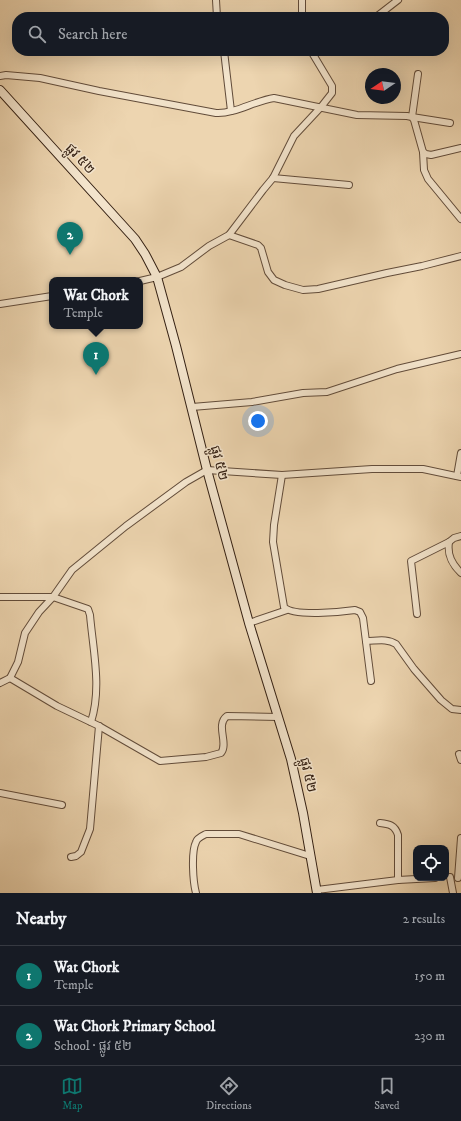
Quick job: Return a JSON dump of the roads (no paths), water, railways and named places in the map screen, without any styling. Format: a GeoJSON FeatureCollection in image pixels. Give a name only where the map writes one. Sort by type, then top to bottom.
{"type":"FeatureCollection","features":[{"type":"Feature","properties":{"kind":"street"},"geometry":{"type":"LineString","coordinates":[[216,0],[217,12]]}},
{"type":"Feature","properties":{"kind":"street"},"geometry":{"type":"LineString","coordinates":[[302,0],[302,12]]}},
{"type":"Feature","properties":{"kind":"street"},"geometry":{"type":"LineString","coordinates":[[382,12],[398,0]]}},
{"type":"Feature","properties":{"kind":"street"},"geometry":{"type":"LineString","coordinates":[[225,56],[231,111]]}},
{"type":"Feature","properties":{"kind":"street"},"geometry":{"type":"LineString","coordinates":[[143,280],[157,277],[181,267],[209,246],[229,235],[273,178],[294,136],[332,93],[333,89],[314,56]]}},
{"type":"Feature","properties":{"kind":"street"},"geometry":{"type":"LineString","coordinates":[[418,74],[412,117],[423,152],[424,170],[428,179],[461,219]]}},
{"type":"Feature","properties":{"kind":"street"},"geometry":{"type":"LineString","coordinates":[[0,76],[6,75],[40,78],[99,91],[221,113],[262,100],[274,98],[357,115],[412,117],[450,123]]}},
{"type":"Feature","properties":{"kind":"street","name":"ផ្លូវ ៥២"},"geometry":{"type":"LineString","coordinates":[[0,90],[135,239],[146,254],[157,277],[192,407],[207,470],[249,623],[291,759],[303,813],[317,891]]}},
{"type":"Feature","properties":{"kind":"street"},"geometry":{"type":"LineString","coordinates":[[423,152],[426,154],[431,154],[461,148]]}},
{"type":"Feature","properties":{"kind":"street"},"geometry":{"type":"LineString","coordinates":[[273,178],[349,185]]}},
{"type":"Feature","properties":{"kind":"street"},"geometry":{"type":"LineString","coordinates":[[229,235],[261,248],[268,272],[274,280],[303,290],[318,289],[461,256]]}},
{"type":"Feature","properties":{"kind":"street"},"geometry":{"type":"LineString","coordinates":[[0,304],[49,296]]}},
{"type":"Feature","properties":{"kind":"street"},"geometry":{"type":"LineString","coordinates":[[192,407],[259,402],[303,393],[327,392],[397,369],[461,354]]}},
{"type":"Feature","properties":{"kind":"street"},"geometry":{"type":"LineString","coordinates":[[0,683],[10,678],[18,662],[25,633],[39,612],[53,597],[72,570],[113,536],[186,482],[207,470],[282,475],[357,470],[423,469],[459,477],[461,453]]}},
{"type":"Feature","properties":{"kind":"street"},"geometry":{"type":"LineString","coordinates":[[282,475],[274,525],[273,542],[282,591],[282,602],[287,610]]}},
{"type":"Feature","properties":{"kind":"street"},"geometry":{"type":"LineString","coordinates":[[417,614],[411,561],[454,538],[461,536]]}},
{"type":"Feature","properties":{"kind":"street"},"geometry":{"type":"LineString","coordinates":[[449,542],[449,556],[461,573]]}},
{"type":"Feature","properties":{"kind":"street"},"geometry":{"type":"LineString","coordinates":[[0,597],[53,597],[86,607],[89,611],[97,688],[95,711],[91,722]]}},
{"type":"Feature","properties":{"kind":"street"},"geometry":{"type":"LineString","coordinates":[[249,623],[287,610],[297,612],[327,613],[355,610],[362,614],[371,681]]}},
{"type":"Feature","properties":{"kind":"street"},"geometry":{"type":"LineString","coordinates":[[366,641],[386,640],[396,644],[414,669],[441,700],[452,709],[461,710]]}},
{"type":"Feature","properties":{"kind":"street"},"geometry":{"type":"LineString","coordinates":[[10,678],[57,706],[99,726],[160,762],[206,757],[221,753],[224,748],[222,724],[224,718],[227,716],[278,717]]}},
{"type":"Feature","properties":{"kind":"street"},"geometry":{"type":"LineString","coordinates":[[71,857],[76,856],[81,852],[90,829],[99,726]]}},
{"type":"Feature","properties":{"kind":"street"},"geometry":{"type":"LineString","coordinates":[[0,793],[62,805]]}},
{"type":"Feature","properties":{"kind":"street"},"geometry":{"type":"LineString","coordinates":[[380,822],[392,826],[398,835],[398,880]]}},
{"type":"Feature","properties":{"kind":"street"},"geometry":{"type":"LineString","coordinates":[[196,893],[193,861],[196,842],[206,834],[239,834],[310,856]]}},
{"type":"Feature","properties":{"kind":"street"},"geometry":{"type":"LineString","coordinates":[[449,877],[459,878],[461,838]]}},
{"type":"Feature","properties":{"kind":"street"},"geometry":{"type":"LineString","coordinates":[[317,891],[413,879]]}},
{"type":"Feature","properties":{"kind":"street"},"geometry":{"type":"LineString","coordinates":[[449,880],[453,893]]}},
{"type":"Feature","properties":{"kind":"place","name":"Wat Chork Primary School"},"geometry":{"type":"Point","coordinates":[70,255]}},
{"type":"Feature","properties":{"kind":"place","name":"Wat Chork"},"geometry":{"type":"Point","coordinates":[96,375]}}]}
